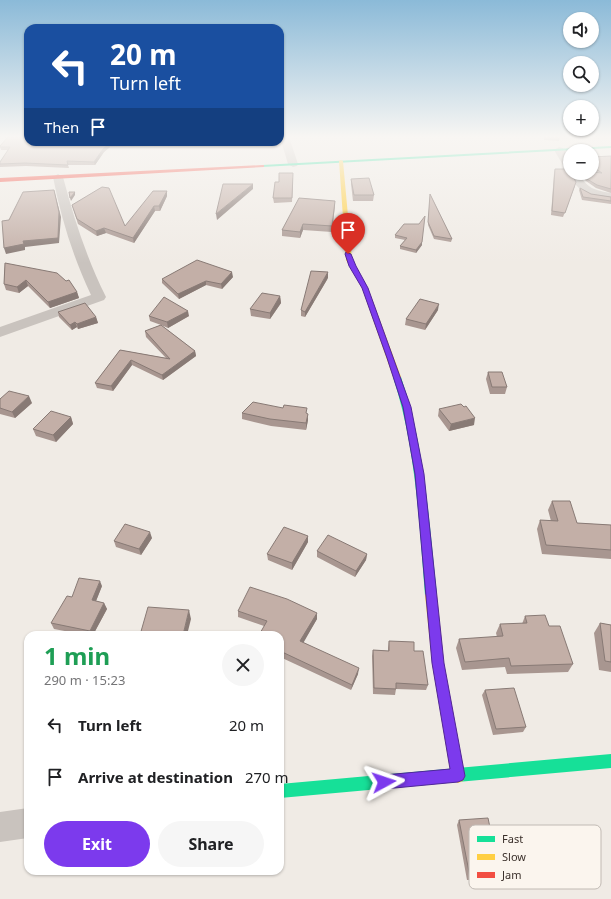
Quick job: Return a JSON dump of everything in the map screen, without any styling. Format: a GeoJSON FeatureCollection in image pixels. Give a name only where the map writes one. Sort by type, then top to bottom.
{"type":"FeatureCollection","features":[{"type":"Feature","properties":{"kind":"main road"},"geometry":{"type":"LineString","coordinates":[[0,180],[20,179]]}},
{"type":"Feature","properties":{"kind":"main road"},"geometry":{"type":"LineString","coordinates":[[342,179],[349,260],[365,288],[391,358],[407,407],[420,474],[438,663],[458,776]]}},
{"type":"Feature","properties":{"kind":"main road"},"geometry":{"type":"LineString","coordinates":[[284,791],[458,776],[611,760]]}},
{"type":"Feature","properties":{"kind":"street"},"geometry":{"type":"LineString","coordinates":[[0,332],[99,297],[84,268],[64,206],[58,179]]}},
{"type":"Feature","properties":{"kind":"street"},"geometry":{"type":"LineString","coordinates":[[577,180],[582,188],[587,191],[611,196]]}},
{"type":"Feature","properties":{"kind":"street"},"geometry":{"type":"LineString","coordinates":[[0,827],[24,824]]}},
{"type":"Feature","properties":{"kind":"building"},"geometry":{"type":"Polygon","coordinates":[[[279,179],[293,179],[292,198],[273,198],[275,182],[279,182],[279,179]]]}},
{"type":"Feature","properties":{"kind":"building"},"geometry":{"type":"Polygon","coordinates":[[[351,179],[369,179],[374,195],[354,195],[351,179]]]}},
{"type":"Feature","properties":{"kind":"building"},"geometry":{"type":"Polygon","coordinates":[[[554,179],[575,180],[576,182],[565,213],[552,211],[554,179]]]}},
{"type":"Feature","properties":{"kind":"building"},"geometry":{"type":"Polygon","coordinates":[[[611,179],[611,189],[597,185],[589,180],[611,179]]]}},
{"type":"Feature","properties":{"kind":"building"},"geometry":{"type":"Polygon","coordinates":[[[223,184],[253,184],[216,214],[223,184]]]}},
{"type":"Feature","properties":{"kind":"building"},"geometry":{"type":"Polygon","coordinates":[[[102,187],[109,188],[125,226],[153,191],[167,191],[159,206],[154,206],[133,238],[104,228],[96,231],[77,219],[72,205],[102,187]]]}},
{"type":"Feature","properties":{"kind":"building"},"geometry":{"type":"Polygon","coordinates":[[[580,188],[591,194],[611,197],[611,201],[583,197],[580,188]]]}},
{"type":"Feature","properties":{"kind":"building"},"geometry":{"type":"Polygon","coordinates":[[[54,190],[59,212],[58,238],[23,241],[24,244],[4,248],[2,221],[9,220],[23,192],[54,190]]]}},
{"type":"Feature","properties":{"kind":"building"},"geometry":{"type":"Polygon","coordinates":[[[69,192],[75,192],[70,198],[69,192]]]}},
{"type":"Feature","properties":{"kind":"building"},"geometry":{"type":"Polygon","coordinates":[[[430,194],[452,239],[434,236],[428,222],[430,194]]]}},
{"type":"Feature","properties":{"kind":"building"},"geometry":{"type":"Polygon","coordinates":[[[299,198],[335,201],[332,226],[303,224],[300,232],[282,230],[299,198]]]}},
{"type":"Feature","properties":{"kind":"building"},"geometry":{"type":"Polygon","coordinates":[[[425,216],[422,242],[416,250],[400,246],[407,238],[395,235],[404,224],[419,224],[425,216]]]}},
{"type":"Feature","properties":{"kind":"building"},"geometry":{"type":"Polygon","coordinates":[[[197,260],[232,272],[221,284],[206,281],[178,294],[162,279],[197,260]]]}},
{"type":"Feature","properties":{"kind":"building"},"geometry":{"type":"Polygon","coordinates":[[[5,263],[57,273],[66,281],[69,280],[77,292],[48,302],[26,280],[17,287],[4,284],[5,263]]]}},
{"type":"Feature","properties":{"kind":"building"},"geometry":{"type":"Polygon","coordinates":[[[311,271],[328,272],[305,312],[301,310],[311,271]]]}},
{"type":"Feature","properties":{"kind":"building"},"geometry":{"type":"Polygon","coordinates":[[[262,293],[280,296],[270,313],[250,309],[262,293]]]}},
{"type":"Feature","properties":{"kind":"building"},"geometry":{"type":"Polygon","coordinates":[[[164,297],[188,311],[167,322],[149,316],[164,297]]]}},
{"type":"Feature","properties":{"kind":"building"},"geometry":{"type":"Polygon","coordinates":[[[420,299],[439,304],[426,324],[406,319],[420,299]]]}},
{"type":"Feature","properties":{"kind":"building"},"geometry":{"type":"Polygon","coordinates":[[[85,303],[96,317],[77,324],[75,322],[70,325],[58,312],[85,303]]]}},
{"type":"Feature","properties":{"kind":"building"},"geometry":{"type":"Polygon","coordinates":[[[161,325],[195,351],[162,375],[131,360],[111,386],[95,383],[120,350],[170,359],[145,331],[161,325]]]}},
{"type":"Feature","properties":{"kind":"building"},"geometry":{"type":"Polygon","coordinates":[[[488,372],[502,372],[507,387],[492,387],[488,372]]]}},
{"type":"Feature","properties":{"kind":"building"},"geometry":{"type":"Polygon","coordinates":[[[9,391],[29,396],[12,412],[0,408],[0,399],[9,391]]]}},
{"type":"Feature","properties":{"kind":"building"},"geometry":{"type":"Polygon","coordinates":[[[253,402],[283,408],[284,405],[307,408],[306,413],[308,414],[306,423],[270,419],[242,413],[253,402]]]}},
{"type":"Feature","properties":{"kind":"building"},"geometry":{"type":"Polygon","coordinates":[[[461,404],[464,407],[466,406],[475,418],[451,424],[439,409],[461,404]]]}},
{"type":"Feature","properties":{"kind":"building"},"geometry":{"type":"Polygon","coordinates":[[[51,411],[71,417],[53,435],[33,429],[51,411]]]}},
{"type":"Feature","properties":{"kind":"building"},"geometry":{"type":"Polygon","coordinates":[[[552,501],[570,501],[577,523],[611,525],[611,550],[546,545],[540,520],[558,521],[552,501]]]}},
{"type":"Feature","properties":{"kind":"building"},"geometry":{"type":"Polygon","coordinates":[[[125,524],[150,532],[139,549],[114,541],[125,524]]]}},
{"type":"Feature","properties":{"kind":"building"},"geometry":{"type":"Polygon","coordinates":[[[284,527],[308,536],[292,563],[267,554],[284,527]]]}},
{"type":"Feature","properties":{"kind":"building"},"geometry":{"type":"Polygon","coordinates":[[[328,535],[367,554],[356,571],[317,551],[328,535]]]}},
{"type":"Feature","properties":{"kind":"building"},"geometry":{"type":"Polygon","coordinates":[[[79,578],[100,581],[92,600],[104,603],[90,631],[51,623],[67,596],[72,597],[79,578]]]}},
{"type":"Feature","properties":{"kind":"building"},"geometry":{"type":"Polygon","coordinates":[[[250,587],[287,599],[317,613],[300,641],[359,668],[352,685],[284,653],[284,631],[261,631],[267,621],[238,611],[250,587]]]}},
{"type":"Feature","properties":{"kind":"building"},"geometry":{"type":"Polygon","coordinates":[[[148,607],[189,610],[184,631],[141,631],[148,607]]]}},
{"type":"Feature","properties":{"kind":"building"},"geometry":{"type":"Polygon","coordinates":[[[545,615],[549,626],[560,626],[573,664],[511,666],[509,658],[465,662],[459,639],[503,636],[500,624],[527,623],[525,616],[545,615]]]}},
{"type":"Feature","properties":{"kind":"building"},"geometry":{"type":"Polygon","coordinates":[[[600,623],[611,625],[611,662],[605,661],[600,623]]]}},
{"type":"Feature","properties":{"kind":"building"},"geometry":{"type":"Polygon","coordinates":[[[389,641],[414,642],[414,651],[423,651],[428,685],[396,683],[396,689],[374,688],[373,650],[389,651],[389,641]]]}},
{"type":"Feature","properties":{"kind":"building"},"geometry":{"type":"Polygon","coordinates":[[[514,688],[526,727],[496,729],[485,690],[514,688]]]}},
{"type":"Feature","properties":{"kind":"building"},"geometry":{"type":"Polygon","coordinates":[[[488,818],[489,825],[469,825],[469,872],[459,820],[488,818]]]}},
{"type":"Feature","properties":{"kind":"traffic: fast"},"geometry":{"type":"LineString","coordinates":[[397,377],[407,407],[419,474],[431,595]]}},
{"type":"Feature","properties":{"kind":"traffic: fast"},"geometry":{"type":"LineString","coordinates":[[284,791],[611,761]]}},
{"type":"Feature","properties":{"kind":"traffic: slow"},"geometry":{"type":"LineString","coordinates":[[342,179],[349,260],[365,288],[397,377]]}},
{"type":"Feature","properties":{"kind":"traffic: slow"},"geometry":{"type":"LineString","coordinates":[[431,595],[438,663],[458,776]]}},
{"type":"Feature","properties":{"kind":"traffic: jam"},"geometry":{"type":"LineString","coordinates":[[0,180],[20,179]]}},
{"type":"Feature","properties":{"kind":"route"},"geometry":{"type":"LineString","coordinates":[[348,254],[352,266],[365,288],[391,358],[407,407],[420,474],[438,663],[458,776],[384,782]]}}]}
